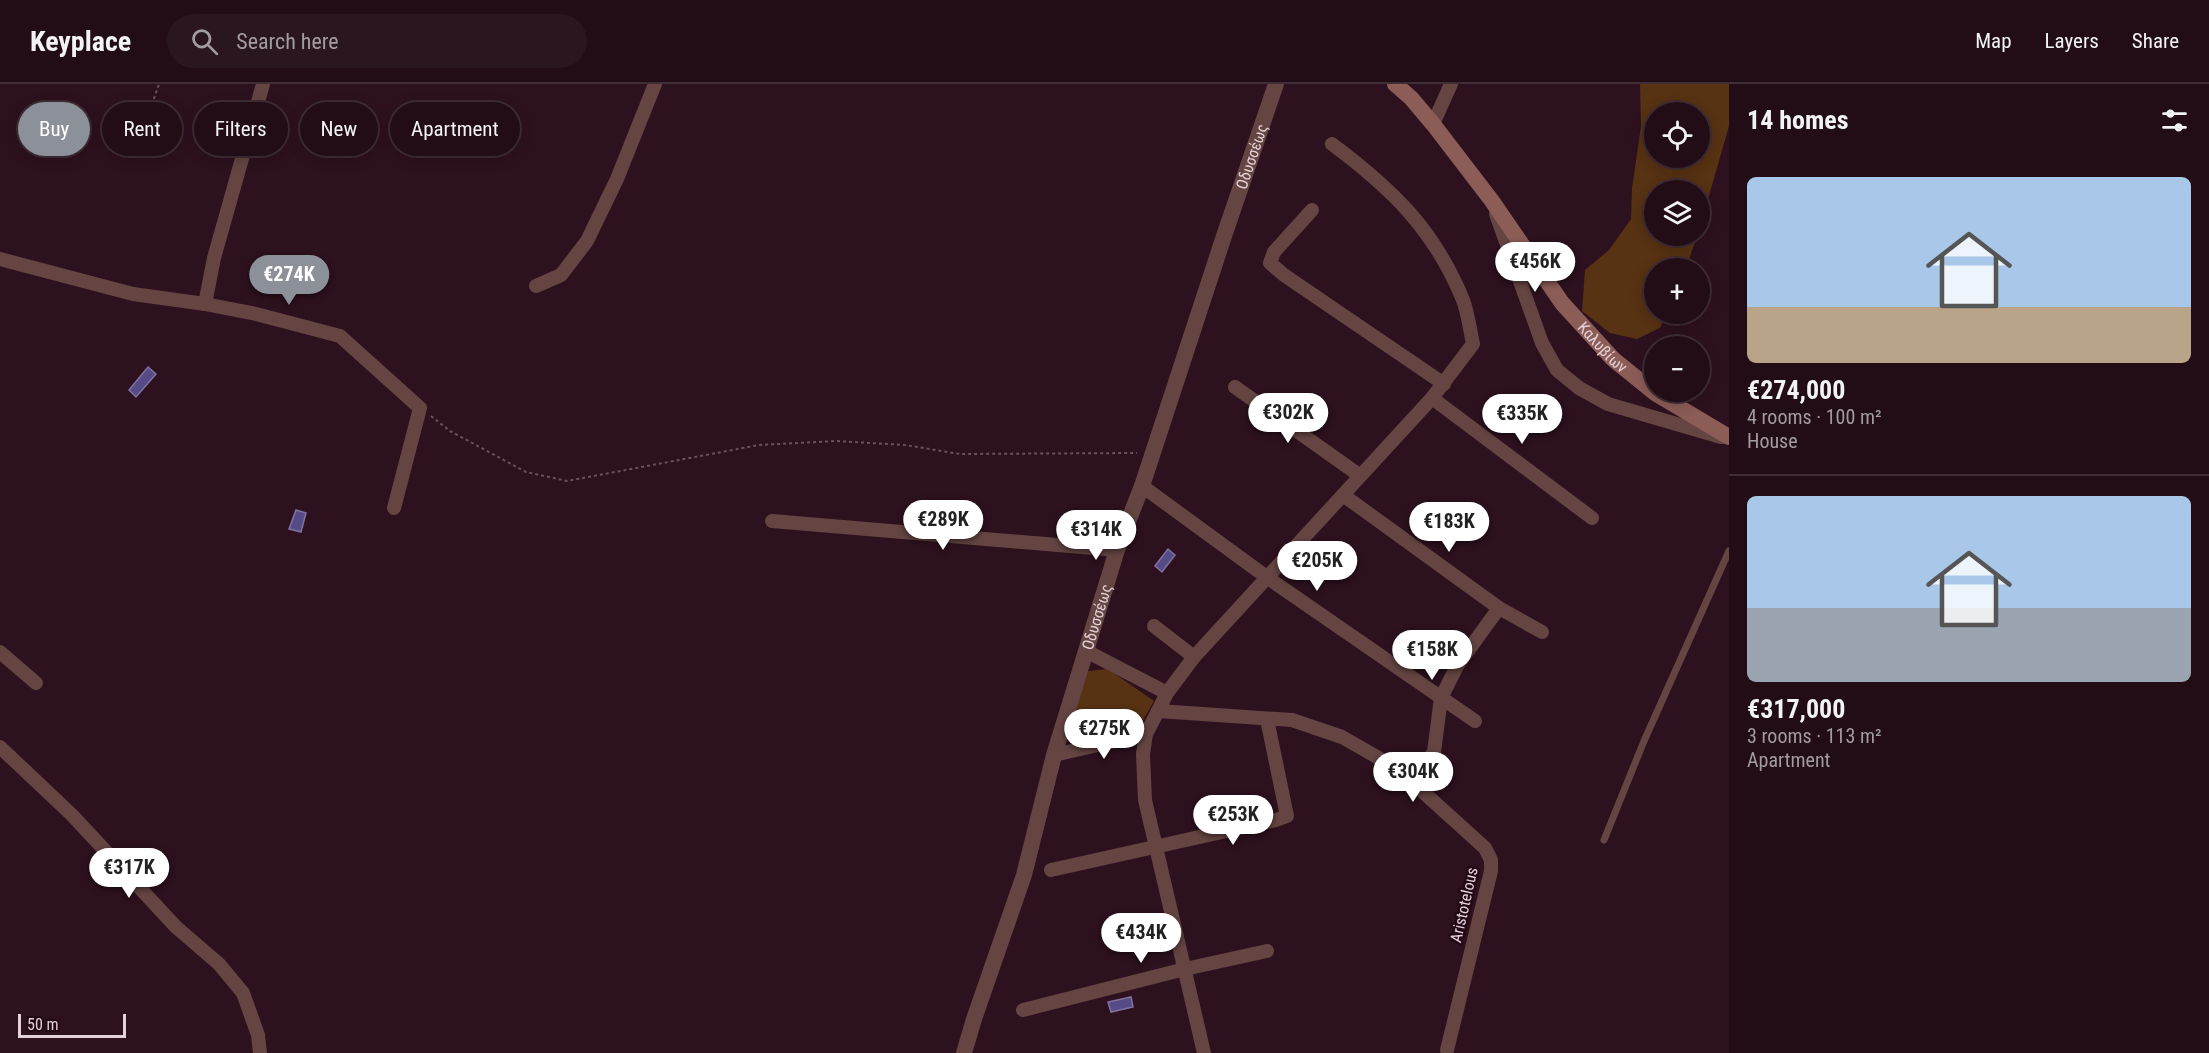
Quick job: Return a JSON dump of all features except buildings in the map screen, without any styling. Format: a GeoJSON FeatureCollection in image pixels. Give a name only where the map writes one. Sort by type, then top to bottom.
{"type":"FeatureCollection","features":[{"type":"Feature","properties":{"kind":"main road","name":"Καλυβίων"},"geometry":{"type":"LineString","coordinates":[[1395,84],[1411,98],[1433,124],[1492,201],[1562,303],[1613,358],[1655,393],[1729,438]]}},
{"type":"Feature","properties":{"kind":"street"},"geometry":{"type":"LineString","coordinates":[[205,304],[214,258],[263,84]]}},
{"type":"Feature","properties":{"kind":"street"},"geometry":{"type":"LineString","coordinates":[[536,286],[561,275],[587,241],[617,178],[655,84]]}},
{"type":"Feature","properties":{"kind":"street","name":"Οδυσσέως"},"geometry":{"type":"LineString","coordinates":[[964,1053],[1024,875],[1054,755],[1117,550],[1142,486],[1151,453],[1276,84]]}},
{"type":"Feature","properties":{"kind":"street"},"geometry":{"type":"LineString","coordinates":[[1433,124],[1451,84]]}},
{"type":"Feature","properties":{"kind":"street"},"geometry":{"type":"LineString","coordinates":[[1204,1053],[1145,800],[1143,753],[1146,734],[1167,693],[1194,657],[1432,398],[1473,344],[1464,302],[1444,260],[1416,218],[1373,175],[1332,144]]}},
{"type":"Feature","properties":{"kind":"street"},"geometry":{"type":"LineString","coordinates":[[1492,201],[1542,343],[1557,370],[1579,388],[1608,404],[1729,438]]}},
{"type":"Feature","properties":{"kind":"street"},"geometry":{"type":"LineString","coordinates":[[1312,210],[1274,252],[1270,263],[1284,275],[1444,384]]}},
{"type":"Feature","properties":{"kind":"street"},"geometry":{"type":"LineString","coordinates":[[0,259],[133,294],[256,314],[340,336],[420,408],[394,508]]}},
{"type":"Feature","properties":{"kind":"street"},"geometry":{"type":"LineString","coordinates":[[1235,387],[1359,476]]}},
{"type":"Feature","properties":{"kind":"street"},"geometry":{"type":"LineString","coordinates":[[1432,398],[1592,518]]}},
{"type":"Feature","properties":{"kind":"street"},"geometry":{"type":"LineString","coordinates":[[1142,486],[1268,578],[1475,721]]}},
{"type":"Feature","properties":{"kind":"street"},"geometry":{"type":"LineString","coordinates":[[1343,495],[1499,608],[1542,632]]}},
{"type":"Feature","properties":{"kind":"street"},"geometry":{"type":"LineString","coordinates":[[772,521],[1117,550]]}},
{"type":"Feature","properties":{"kind":"street"},"geometry":{"type":"LineString","coordinates":[[1412,782],[1434,752],[1441,698],[1457,666],[1499,608]]}},
{"type":"Feature","properties":{"kind":"street"},"geometry":{"type":"LineString","coordinates":[[1154,626],[1194,657]]}},
{"type":"Feature","properties":{"kind":"street"},"geometry":{"type":"LineString","coordinates":[[1086,651],[1167,693]]}},
{"type":"Feature","properties":{"kind":"street"},"geometry":{"type":"LineString","coordinates":[[0,652],[36,683]]}},
{"type":"Feature","properties":{"kind":"street","name":"Aristotelous"},"geometry":{"type":"LineString","coordinates":[[1158,711],[1292,720],[1342,737],[1377,757],[1412,782],[1485,848],[1491,860],[1491,871],[1447,1050]]}},
{"type":"Feature","properties":{"kind":"street"},"geometry":{"type":"LineString","coordinates":[[1051,870],[1156,848],[1287,816],[1268,719]]}},
{"type":"Feature","properties":{"kind":"street"},"geometry":{"type":"LineString","coordinates":[[1054,755],[1146,734]]}},
{"type":"Feature","properties":{"kind":"street"},"geometry":{"type":"LineString","coordinates":[[0,747],[72,816],[176,927],[219,964],[243,993],[258,1035],[260,1053]]}},
{"type":"Feature","properties":{"kind":"street"},"geometry":{"type":"LineString","coordinates":[[1023,1010],[1185,969],[1268,951]]}},
{"type":"Feature","properties":{"kind":"lane"},"geometry":{"type":"LineString","coordinates":[[1604,840],[1644,741],[1729,550]]}},
{"type":"Feature","properties":{"kind":"path"},"geometry":{"type":"LineString","coordinates":[[153,102],[159,84]]}},
{"type":"Feature","properties":{"kind":"path"},"geometry":{"type":"LineString","coordinates":[[420,408],[450,431],[526,472],[567,481],[759,445],[790,442],[836,441],[905,445],[960,454],[1151,453]]}},
{"type":"Feature","properties":{"kind":"shaded area"},"geometry":{"type":"Polygon","coordinates":[[[1640,84],[1729,84],[1729,126],[1710,192],[1710,180],[1644,180],[1644,246],[1694,246],[1689,258],[1644,258],[1644,324],[1662,324],[1660,328],[1637,339],[1610,333],[1582,311],[1585,270],[1609,250],[1631,219],[1632,188],[1641,126],[1640,84]]]}},
{"type":"Feature","properties":{"kind":"shaded area"},"geometry":{"type":"Polygon","coordinates":[[[148,367],[156,374],[136,397],[129,390],[148,367]]]}},
{"type":"Feature","properties":{"kind":"shaded area"},"geometry":{"type":"Polygon","coordinates":[[[296,510],[306,513],[301,532],[289,529],[296,510]]]}},
{"type":"Feature","properties":{"kind":"shaded area"},"geometry":{"type":"Polygon","coordinates":[[[1168,549],[1175,555],[1162,572],[1155,566],[1168,549]]]}},
{"type":"Feature","properties":{"kind":"shaded area"},"geometry":{"type":"Polygon","coordinates":[[[1108,669],[1154,701],[1138,729],[1084,742],[1068,732],[1088,671],[1108,669]]]}},
{"type":"Feature","properties":{"kind":"shaded area"},"geometry":{"type":"Polygon","coordinates":[[[1131,997],[1133,1007],[1111,1012],[1108,1002],[1131,997]]]}}]}
